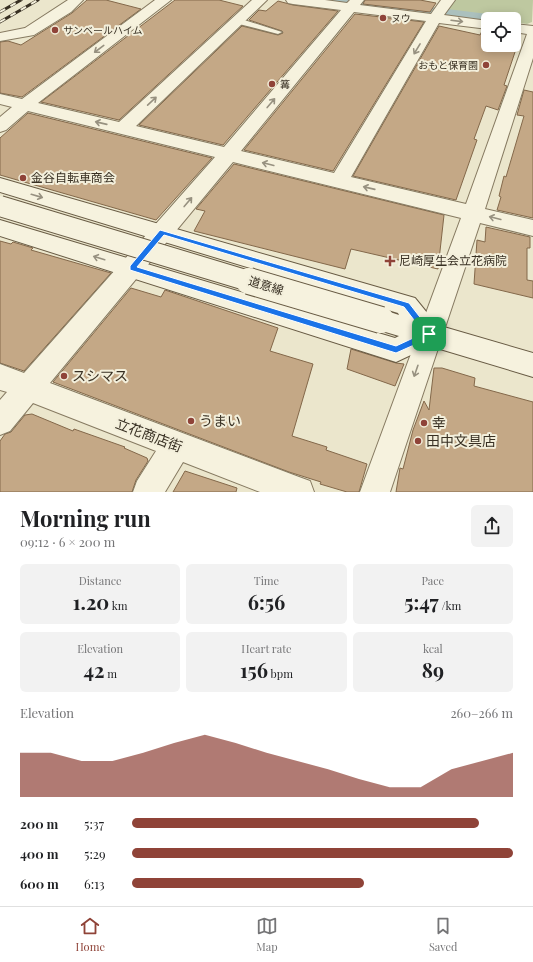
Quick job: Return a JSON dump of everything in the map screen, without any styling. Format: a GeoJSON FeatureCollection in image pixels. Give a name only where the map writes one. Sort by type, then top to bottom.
{"type":"FeatureCollection","features":[{"type":"Feature","properties":{"kind":"street"},"geometry":{"type":"LineString","coordinates":[[0,37],[29,32],[66,9],[76,0]]}},
{"type":"Feature","properties":{"kind":"street"},"geometry":{"type":"LineString","coordinates":[[0,126],[25,104],[164,0]]}},
{"type":"Feature","properties":{"kind":"street"},"geometry":{"type":"LineString","coordinates":[[123,128],[260,0]]}},
{"type":"Feature","properties":{"kind":"street"},"geometry":{"type":"LineString","coordinates":[[293,0],[353,4],[481,23]]}},
{"type":"Feature","properties":{"kind":"street"},"geometry":{"type":"LineString","coordinates":[[339,181],[448,0]]}},
{"type":"Feature","properties":{"kind":"street"},"geometry":{"type":"LineString","coordinates":[[0,421],[163,232],[353,4]]}},
{"type":"Feature","properties":{"kind":"street"},"geometry":{"type":"LineString","coordinates":[[521,29],[533,30]]}},
{"type":"Feature","properties":{"kind":"street"},"geometry":{"type":"LineString","coordinates":[[375,492],[429,334],[473,212],[533,34]]}},
{"type":"Feature","properties":{"kind":"street"},"geometry":{"type":"LineString","coordinates":[[0,99],[473,212],[533,228]]}},
{"type":"Feature","properties":{"kind":"street"},"geometry":{"type":"LineString","coordinates":[[0,185],[406,305],[429,334]]}},
{"type":"Feature","properties":{"kind":"street","name":"道意線"},"geometry":{"type":"LineString","coordinates":[[0,206],[533,365]]}},
{"type":"Feature","properties":{"kind":"street"},"geometry":{"type":"LineString","coordinates":[[0,228],[396,350],[429,334]]}},
{"type":"Feature","properties":{"kind":"street","name":"立花商店街"},"geometry":{"type":"LineString","coordinates":[[0,377],[299,492]]}},
{"type":"Feature","properties":{"kind":"street"},"geometry":{"type":"LineString","coordinates":[[148,492],[176,445]]}},
{"type":"Feature","properties":{"kind":"lane"},"geometry":{"type":"LineString","coordinates":[[238,21],[278,32]]}},
{"type":"Feature","properties":{"kind":"green space"},"geometry":{"type":"Polygon","coordinates":[[[453,0],[533,0],[532,22],[527,24],[521,23],[521,12],[481,12],[481,18],[450,14],[447,12],[453,0]]]}},
{"type":"Feature","properties":{"kind":"building"},"geometry":{"type":"Polygon","coordinates":[[[87,0],[106,0],[141,9],[22,97],[0,93],[0,42],[8,41],[21,45],[72,13],[87,0]]]}},
{"type":"Feature","properties":{"kind":"building"},"geometry":{"type":"Polygon","coordinates":[[[175,0],[219,0],[243,6],[119,120],[41,102],[175,0]]]}},
{"type":"Feature","properties":{"kind":"building"},"geometry":{"type":"Polygon","coordinates":[[[365,0],[420,0],[436,3],[430,12],[363,4],[365,0]]]}},
{"type":"Feature","properties":{"kind":"building"},"geometry":{"type":"Polygon","coordinates":[[[278,1],[293,5],[338,11],[223,145],[139,125],[242,26],[278,35],[283,33],[282,31],[249,20],[259,10],[266,11],[278,1]]]}},
{"type":"Feature","properties":{"kind":"building"},"geometry":{"type":"Polygon","coordinates":[[[355,14],[424,22],[333,171],[244,150],[355,14]]]}},
{"type":"Feature","properties":{"kind":"building"},"geometry":{"type":"Polygon","coordinates":[[[439,26],[480,35],[481,33],[481,52],[515,52],[504,85],[507,86],[498,110],[486,106],[474,139],[477,140],[456,200],[353,176],[439,26]]]}},
{"type":"Feature","properties":{"kind":"building"},"geometry":{"type":"Polygon","coordinates":[[[524,90],[533,92],[533,218],[497,210],[501,197],[499,196],[504,176],[506,177],[524,116],[517,115],[524,90]]]}},
{"type":"Feature","properties":{"kind":"building"},"geometry":{"type":"Polygon","coordinates":[[[28,113],[212,158],[156,220],[0,175],[0,138],[28,113]]]}},
{"type":"Feature","properties":{"kind":"building"},"geometry":{"type":"Polygon","coordinates":[[[234,164],[444,215],[438,269],[351,249],[345,269],[194,231],[205,211],[196,209],[234,164]]]}},
{"type":"Feature","properties":{"kind":"building"},"geometry":{"type":"Polygon","coordinates":[[[486,227],[530,237],[530,248],[527,248],[527,280],[533,281],[533,298],[474,284],[477,240],[485,242],[486,227]]]}},
{"type":"Feature","properties":{"kind":"building"},"geometry":{"type":"Polygon","coordinates":[[[0,241],[11,244],[13,242],[33,248],[31,250],[111,273],[24,371],[0,363],[0,241]]]}},
{"type":"Feature","properties":{"kind":"building"},"geometry":{"type":"Polygon","coordinates":[[[131,288],[161,297],[165,290],[278,328],[270,351],[313,364],[292,436],[327,447],[326,450],[367,464],[359,492],[347,492],[320,484],[321,482],[289,472],[53,382],[131,288]]]}},
{"type":"Feature","properties":{"kind":"building"},"geometry":{"type":"Polygon","coordinates":[[[351,349],[396,363],[404,364],[395,386],[347,369],[351,349]]]}},
{"type":"Feature","properties":{"kind":"building"},"geometry":{"type":"Polygon","coordinates":[[[434,368],[442,368],[475,378],[474,386],[533,402],[533,492],[396,492],[400,468],[403,469],[413,430],[424,401],[429,410],[434,368]]]}},
{"type":"Feature","properties":{"kind":"building"},"geometry":{"type":"Polygon","coordinates":[[[32,414],[73,431],[74,429],[125,447],[124,448],[147,458],[148,461],[136,480],[132,492],[0,492],[0,441],[5,434],[11,432],[25,415],[32,414]]]}},
{"type":"Feature","properties":{"kind":"building"},"geometry":{"type":"Polygon","coordinates":[[[185,471],[237,488],[236,492],[173,492],[185,471]]]}},
{"type":"Feature","properties":{"kind":"waterway"},"geometry":{"type":"LineString","coordinates":[[318,0],[481,20]]}},
{"type":"Feature","properties":{"kind":"railway"},"geometry":{"type":"LineString","coordinates":[[0,12],[21,0]]}},
{"type":"Feature","properties":{"kind":"railway"},"geometry":{"type":"LineString","coordinates":[[0,22],[38,0]]}},
{"type":"Feature","properties":{"kind":"place","name":"ヌウ"},"geometry":{"type":"Point","coordinates":[383,18]}},
{"type":"Feature","properties":{"kind":"place","name":"サンベールハイム"},"geometry":{"type":"Point","coordinates":[55,30]}},
{"type":"Feature","properties":{"kind":"place","name":"おもと保育園"},"geometry":{"type":"Point","coordinates":[486,65]}},
{"type":"Feature","properties":{"kind":"place","name":"篝"},"geometry":{"type":"Point","coordinates":[272,84]}},
{"type":"Feature","properties":{"kind":"place","name":"金谷自転車商会"},"geometry":{"type":"Point","coordinates":[23,178]}},
{"type":"Feature","properties":{"kind":"place","name":"尼崎厚生会立花病院"},"geometry":{"type":"Point","coordinates":[390,261]}},
{"type":"Feature","properties":{"kind":"place","name":"スシマス"},"geometry":{"type":"Point","coordinates":[64,376]}},
{"type":"Feature","properties":{"kind":"place","name":"うまい"},"geometry":{"type":"Point","coordinates":[191,421]}},
{"type":"Feature","properties":{"kind":"place","name":"幸"},"geometry":{"type":"Point","coordinates":[424,423]}},
{"type":"Feature","properties":{"kind":"place","name":"田中文具店"},"geometry":{"type":"Point","coordinates":[418,441]}},
{"type":"Feature","properties":{"kind":"route"},"geometry":{"type":"LineString","coordinates":[[163,232],[406,305],[429,334],[396,350],[132,268],[163,232]]}}]}
